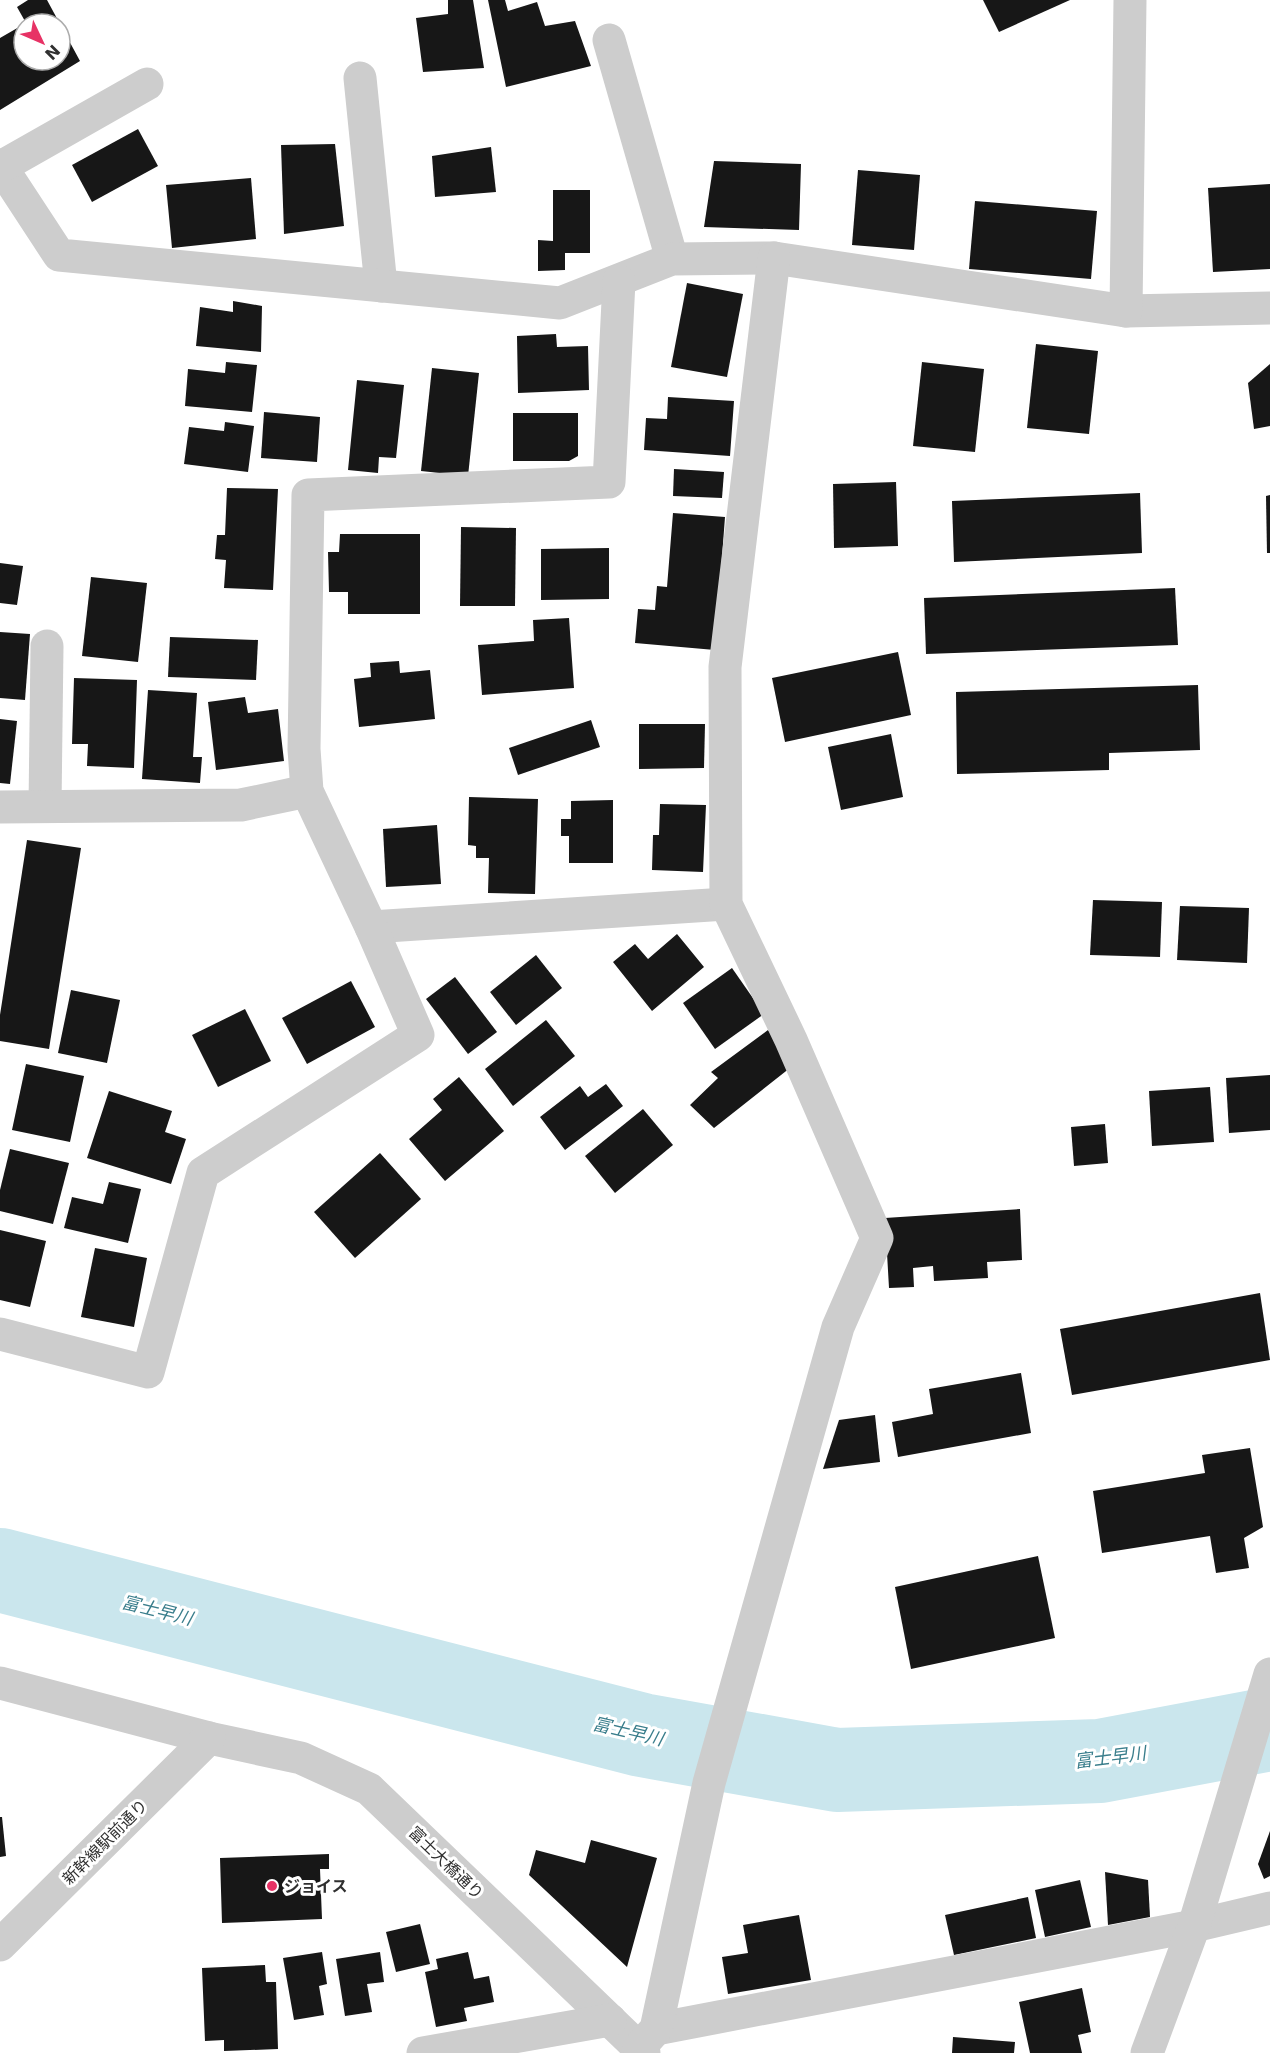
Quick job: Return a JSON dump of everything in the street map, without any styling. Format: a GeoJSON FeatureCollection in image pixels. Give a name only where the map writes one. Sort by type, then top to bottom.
{"type":"FeatureCollection","features":[{"type":"Feature","properties":{"kind":"street"},"geometry":{"type":"LineString","coordinates":[[1126,311],[1130,0]]}},
{"type":"Feature","properties":{"kind":"street"},"geometry":{"type":"LineString","coordinates":[[609,40],[672,259]]}},
{"type":"Feature","properties":{"kind":"street"},"geometry":{"type":"LineString","coordinates":[[360,78],[381,286]]}},
{"type":"Feature","properties":{"kind":"street"},"geometry":{"type":"LineString","coordinates":[[147,84],[1,166],[59,255],[560,303],[672,259],[774,258],[1126,311],[1270,308]]}},
{"type":"Feature","properties":{"kind":"street"},"geometry":{"type":"LineString","coordinates":[[774,258],[725,667],[726,904],[791,1040],[877,1239],[838,1327],[709,1783],[646,2044],[1270,1908]]}},
{"type":"Feature","properties":{"kind":"street"},"geometry":{"type":"LineString","coordinates":[[0,1334],[148,1372],[203,1173],[418,1035],[307,790],[304,749],[308,495],[609,482],[619,281]]}},
{"type":"Feature","properties":{"kind":"street"},"geometry":{"type":"LineString","coordinates":[[45,806],[47,646]]}},
{"type":"Feature","properties":{"kind":"street"},"geometry":{"type":"LineString","coordinates":[[0,807],[241,805],[307,790]]}},
{"type":"Feature","properties":{"kind":"street"},"geometry":{"type":"LineString","coordinates":[[371,927],[726,904]]}},
{"type":"Feature","properties":{"kind":"street"},"geometry":{"type":"LineString","coordinates":[[1147,2053],[1194,1926],[1270,1675]]}},
{"type":"Feature","properties":{"kind":"street","name":"富士大橋通り"},"geometry":{"type":"LineString","coordinates":[[0,1683],[209,1738],[301,1758],[369,1789],[610,2020],[646,2044]]}},
{"type":"Feature","properties":{"kind":"street","name":"新幹線駅前通り"},"geometry":{"type":"LineString","coordinates":[[0,1946],[209,1738]]}},
{"type":"Feature","properties":{"kind":"street"},"geometry":{"type":"LineString","coordinates":[[423,2053],[610,2020]]}},
{"type":"Feature","properties":{"kind":"building"},"geometry":{"type":"Polygon","coordinates":[[[28,0],[47,0],[54,12],[20,12],[17,7],[28,0]]]}},
{"type":"Feature","properties":{"kind":"building"},"geometry":{"type":"Polygon","coordinates":[[[448,0],[473,0],[484,68],[423,72],[416,18],[448,14],[448,0]]]}},
{"type":"Feature","properties":{"kind":"building"},"geometry":{"type":"Polygon","coordinates":[[[488,0],[505,0],[508,11],[537,2],[545,26],[575,21],[591,66],[506,87],[488,0]]]}},
{"type":"Feature","properties":{"kind":"building"},"geometry":{"type":"Polygon","coordinates":[[[983,0],[1070,0],[999,32],[983,0]]]}},
{"type":"Feature","properties":{"kind":"building"},"geometry":{"type":"Polygon","coordinates":[[[12,31],[12,72],[62,72],[0,110],[0,38],[12,31]]]}},
{"type":"Feature","properties":{"kind":"building"},"geometry":{"type":"Polygon","coordinates":[[[72,46],[80,61],[72,66],[72,46]]]}},
{"type":"Feature","properties":{"kind":"building"},"geometry":{"type":"Polygon","coordinates":[[[138,129],[158,166],[92,202],[72,165],[138,129]]]}},
{"type":"Feature","properties":{"kind":"building"},"geometry":{"type":"Polygon","coordinates":[[[335,144],[344,226],[284,234],[281,145],[335,144]]]}},
{"type":"Feature","properties":{"kind":"building"},"geometry":{"type":"Polygon","coordinates":[[[491,147],[496,192],[435,197],[432,156],[491,147]]]}},
{"type":"Feature","properties":{"kind":"building"},"geometry":{"type":"Polygon","coordinates":[[[714,161],[801,164],[799,230],[704,227],[714,161]]]}},
{"type":"Feature","properties":{"kind":"building"},"geometry":{"type":"Polygon","coordinates":[[[858,170],[920,175],[914,250],[852,245],[858,170]]]}},
{"type":"Feature","properties":{"kind":"building"},"geometry":{"type":"Polygon","coordinates":[[[251,178],[256,239],[172,248],[166,185],[251,178]]]}},
{"type":"Feature","properties":{"kind":"building"},"geometry":{"type":"Polygon","coordinates":[[[1270,184],[1270,269],[1213,272],[1208,188],[1270,184]]]}},
{"type":"Feature","properties":{"kind":"building"},"geometry":{"type":"Polygon","coordinates":[[[553,190],[590,190],[590,253],[565,253],[565,270],[538,271],[538,240],[553,241],[553,190]]]}},
{"type":"Feature","properties":{"kind":"building"},"geometry":{"type":"Polygon","coordinates":[[[975,201],[1097,211],[1091,279],[969,269],[975,201]]]}},
{"type":"Feature","properties":{"kind":"building"},"geometry":{"type":"Polygon","coordinates":[[[687,283],[743,294],[727,377],[671,367],[687,283]]]}},
{"type":"Feature","properties":{"kind":"building"},"geometry":{"type":"Polygon","coordinates":[[[233,301],[262,306],[261,352],[196,346],[200,307],[233,312],[233,301]]]}},
{"type":"Feature","properties":{"kind":"building"},"geometry":{"type":"Polygon","coordinates":[[[556,334],[557,347],[588,346],[589,390],[518,393],[517,336],[556,334]]]}},
{"type":"Feature","properties":{"kind":"building"},"geometry":{"type":"Polygon","coordinates":[[[1036,344],[1098,351],[1089,434],[1027,428],[1036,344]]]}},
{"type":"Feature","properties":{"kind":"building"},"geometry":{"type":"Polygon","coordinates":[[[226,362],[257,365],[252,412],[185,406],[188,369],[225,373],[226,362]]]}},
{"type":"Feature","properties":{"kind":"building"},"geometry":{"type":"Polygon","coordinates":[[[922,362],[984,369],[975,452],[913,446],[922,362]]]}},
{"type":"Feature","properties":{"kind":"building"},"geometry":{"type":"Polygon","coordinates":[[[1270,364],[1270,426],[1254,429],[1248,383],[1270,364]]]}},
{"type":"Feature","properties":{"kind":"building"},"geometry":{"type":"Polygon","coordinates":[[[432,368],[479,373],[468,476],[421,471],[432,368]]]}},
{"type":"Feature","properties":{"kind":"building"},"geometry":{"type":"Polygon","coordinates":[[[357,380],[404,385],[396,458],[379,457],[378,473],[348,470],[357,380]]]}},
{"type":"Feature","properties":{"kind":"building"},"geometry":{"type":"Polygon","coordinates":[[[668,397],[734,401],[730,456],[644,450],[646,418],[667,419],[668,397]]]}},
{"type":"Feature","properties":{"kind":"building"},"geometry":{"type":"Polygon","coordinates":[[[264,412],[320,417],[317,462],[261,458],[264,412]]]}},
{"type":"Feature","properties":{"kind":"building"},"geometry":{"type":"Polygon","coordinates":[[[513,413],[578,413],[578,456],[569,461],[513,461],[513,413]]]}},
{"type":"Feature","properties":{"kind":"building"},"geometry":{"type":"Polygon","coordinates":[[[225,422],[254,426],[248,472],[184,464],[189,427],[224,431],[225,422]]]}},
{"type":"Feature","properties":{"kind":"building"},"geometry":{"type":"Polygon","coordinates":[[[674,469],[724,472],[722,498],[673,496],[674,469]]]}},
{"type":"Feature","properties":{"kind":"building"},"geometry":{"type":"Polygon","coordinates":[[[896,482],[898,546],[834,548],[833,484],[896,482]]]}},
{"type":"Feature","properties":{"kind":"building"},"geometry":{"type":"Polygon","coordinates":[[[227,488],[278,489],[273,590],[224,588],[226,560],[215,559],[217,535],[225,535],[227,488]]]}},
{"type":"Feature","properties":{"kind":"building"},"geometry":{"type":"Polygon","coordinates":[[[1140,493],[1142,553],[954,562],[952,501],[1140,493]]]}},
{"type":"Feature","properties":{"kind":"building"},"geometry":{"type":"Polygon","coordinates":[[[1270,495],[1270,553],[1267,553],[1266,496],[1270,495]]]}},
{"type":"Feature","properties":{"kind":"building"},"geometry":{"type":"Polygon","coordinates":[[[673,513],[725,517],[715,650],[635,643],[638,609],[655,610],[657,586],[667,587],[673,513]]]}},
{"type":"Feature","properties":{"kind":"building"},"geometry":{"type":"Polygon","coordinates":[[[461,527],[516,528],[515,606],[460,606],[461,527]]]}},
{"type":"Feature","properties":{"kind":"building"},"geometry":{"type":"Polygon","coordinates":[[[340,534],[420,534],[420,614],[348,614],[348,592],[329,592],[328,552],[339,552],[340,534]]]}},
{"type":"Feature","properties":{"kind":"building"},"geometry":{"type":"Polygon","coordinates":[[[609,548],[609,599],[541,600],[541,549],[609,548]]]}},
{"type":"Feature","properties":{"kind":"building"},"geometry":{"type":"Polygon","coordinates":[[[0,563],[23,566],[17,605],[0,603],[0,563]]]}},
{"type":"Feature","properties":{"kind":"building"},"geometry":{"type":"Polygon","coordinates":[[[91,577],[147,583],[138,662],[82,656],[91,577]]]}},
{"type":"Feature","properties":{"kind":"building"},"geometry":{"type":"Polygon","coordinates":[[[1175,588],[1178,645],[926,654],[924,598],[1175,588]]]}},
{"type":"Feature","properties":{"kind":"building"},"geometry":{"type":"Polygon","coordinates":[[[569,618],[574,688],[482,695],[478,645],[534,641],[533,620],[569,618]]]}},
{"type":"Feature","properties":{"kind":"building"},"geometry":{"type":"Polygon","coordinates":[[[0,632],[30,634],[25,700],[0,698],[0,632]]]}},
{"type":"Feature","properties":{"kind":"building"},"geometry":{"type":"Polygon","coordinates":[[[170,637],[258,640],[256,680],[168,677],[170,637]]]}},
{"type":"Feature","properties":{"kind":"building"},"geometry":{"type":"Polygon","coordinates":[[[898,652],[911,715],[785,742],[772,678],[898,652]]]}},
{"type":"Feature","properties":{"kind":"building"},"geometry":{"type":"Polygon","coordinates":[[[399,661],[400,673],[430,670],[435,719],[359,727],[354,679],[371,677],[370,663],[399,661]]]}},
{"type":"Feature","properties":{"kind":"building"},"geometry":{"type":"Polygon","coordinates":[[[74,678],[137,680],[134,768],[87,766],[88,744],[72,744],[74,678]]]}},
{"type":"Feature","properties":{"kind":"building"},"geometry":{"type":"Polygon","coordinates":[[[1198,685],[1200,750],[1109,753],[1109,770],[957,774],[956,692],[1198,685]]]}},
{"type":"Feature","properties":{"kind":"building"},"geometry":{"type":"Polygon","coordinates":[[[148,690],[197,693],[193,757],[202,757],[200,783],[142,779],[148,690]]]}},
{"type":"Feature","properties":{"kind":"building"},"geometry":{"type":"Polygon","coordinates":[[[245,697],[248,713],[278,709],[284,761],[216,770],[208,702],[245,697]]]}},
{"type":"Feature","properties":{"kind":"building"},"geometry":{"type":"Polygon","coordinates":[[[0,719],[17,721],[10,784],[0,783],[0,719]]]}},
{"type":"Feature","properties":{"kind":"building"},"geometry":{"type":"Polygon","coordinates":[[[591,720],[600,747],[518,775],[509,748],[591,720]]]}},
{"type":"Feature","properties":{"kind":"building"},"geometry":{"type":"Polygon","coordinates":[[[639,724],[705,724],[704,768],[639,769],[639,724]]]}},
{"type":"Feature","properties":{"kind":"building"},"geometry":{"type":"Polygon","coordinates":[[[891,734],[903,797],[841,810],[828,747],[891,734]]]}},
{"type":"Feature","properties":{"kind":"building"},"geometry":{"type":"Polygon","coordinates":[[[469,797],[538,799],[535,894],[488,893],[489,858],[476,858],[476,846],[468,845],[469,797]]]}},
{"type":"Feature","properties":{"kind":"building"},"geometry":{"type":"Polygon","coordinates":[[[613,800],[613,863],[569,863],[569,836],[561,836],[561,819],[571,819],[571,801],[613,800]]]}},
{"type":"Feature","properties":{"kind":"building"},"geometry":{"type":"Polygon","coordinates":[[[660,804],[706,805],[703,872],[652,870],[653,835],[659,835],[660,804]]]}},
{"type":"Feature","properties":{"kind":"building"},"geometry":{"type":"Polygon","coordinates":[[[437,825],[441,884],[386,887],[383,829],[437,825]]]}},
{"type":"Feature","properties":{"kind":"building"},"geometry":{"type":"Polygon","coordinates":[[[27,840],[81,848],[49,1049],[0,1041],[0,1015],[27,840]]]}},
{"type":"Feature","properties":{"kind":"building"},"geometry":{"type":"Polygon","coordinates":[[[1093,900],[1162,902],[1160,957],[1090,955],[1093,900]]]}},
{"type":"Feature","properties":{"kind":"building"},"geometry":{"type":"Polygon","coordinates":[[[1180,906],[1249,908],[1247,963],[1177,960],[1180,906]]]}},
{"type":"Feature","properties":{"kind":"building"},"geometry":{"type":"Polygon","coordinates":[[[677,934],[704,967],[652,1011],[613,962],[635,944],[648,959],[677,934]]]}},
{"type":"Feature","properties":{"kind":"building"},"geometry":{"type":"Polygon","coordinates":[[[536,955],[562,988],[516,1025],[490,992],[536,955]]]}},
{"type":"Feature","properties":{"kind":"building"},"geometry":{"type":"Polygon","coordinates":[[[732,968],[764,1014],[715,1049],[683,1003],[732,968]]]}},
{"type":"Feature","properties":{"kind":"building"},"geometry":{"type":"Polygon","coordinates":[[[455,977],[497,1032],[468,1054],[426,999],[455,977]]]}},
{"type":"Feature","properties":{"kind":"building"},"geometry":{"type":"Polygon","coordinates":[[[351,981],[375,1027],[307,1064],[282,1018],[351,981]]]}},
{"type":"Feature","properties":{"kind":"building"},"geometry":{"type":"Polygon","coordinates":[[[71,990],[120,1000],[107,1063],[58,1053],[71,990]]]}},
{"type":"Feature","properties":{"kind":"building"},"geometry":{"type":"Polygon","coordinates":[[[245,1009],[271,1061],[218,1087],[192,1035],[245,1009]]]}},
{"type":"Feature","properties":{"kind":"building"},"geometry":{"type":"Polygon","coordinates":[[[546,1020],[575,1056],[513,1106],[485,1069],[546,1020]]]}},
{"type":"Feature","properties":{"kind":"building"},"geometry":{"type":"Polygon","coordinates":[[[768,1030],[795,1064],[714,1128],[690,1105],[718,1078],[711,1072],[768,1030]]]}},
{"type":"Feature","properties":{"kind":"building"},"geometry":{"type":"Polygon","coordinates":[[[26,1064],[84,1076],[70,1142],[12,1130],[26,1064]]]}},
{"type":"Feature","properties":{"kind":"building"},"geometry":{"type":"Polygon","coordinates":[[[1270,1075],[1270,1130],[1229,1133],[1226,1078],[1270,1075]]]}},
{"type":"Feature","properties":{"kind":"building"},"geometry":{"type":"Polygon","coordinates":[[[459,1077],[504,1131],[445,1181],[409,1139],[442,1110],[433,1099],[459,1077]]]}},
{"type":"Feature","properties":{"kind":"building"},"geometry":{"type":"Polygon","coordinates":[[[606,1084],[623,1106],[565,1150],[540,1117],[580,1086],[588,1097],[606,1084]]]}},
{"type":"Feature","properties":{"kind":"building"},"geometry":{"type":"Polygon","coordinates":[[[1210,1087],[1214,1142],[1152,1146],[1149,1091],[1210,1087]]]}},
{"type":"Feature","properties":{"kind":"building"},"geometry":{"type":"Polygon","coordinates":[[[109,1091],[172,1111],[165,1132],[186,1139],[171,1184],[87,1158],[109,1091]]]}},
{"type":"Feature","properties":{"kind":"building"},"geometry":{"type":"Polygon","coordinates":[[[643,1109],[673,1145],[615,1193],[585,1156],[643,1109]]]}},
{"type":"Feature","properties":{"kind":"building"},"geometry":{"type":"Polygon","coordinates":[[[1105,1124],[1108,1163],[1074,1166],[1071,1127],[1105,1124]]]}},
{"type":"Feature","properties":{"kind":"building"},"geometry":{"type":"Polygon","coordinates":[[[10,1149],[69,1163],[53,1224],[0,1211],[0,1190],[10,1149]]]}},
{"type":"Feature","properties":{"kind":"building"},"geometry":{"type":"Polygon","coordinates":[[[380,1153],[421,1199],[355,1258],[314,1212],[380,1153]]]}},
{"type":"Feature","properties":{"kind":"building"},"geometry":{"type":"Polygon","coordinates":[[[109,1182],[141,1189],[128,1243],[64,1228],[72,1197],[103,1204],[109,1182]]]}},
{"type":"Feature","properties":{"kind":"building"},"geometry":{"type":"Polygon","coordinates":[[[1020,1209],[1022,1260],[987,1262],[988,1278],[934,1281],[933,1266],[913,1268],[914,1287],[889,1288],[885,1218],[1020,1209]]]}},
{"type":"Feature","properties":{"kind":"building"},"geometry":{"type":"Polygon","coordinates":[[[0,1230],[46,1241],[30,1307],[0,1300],[0,1230]]]}},
{"type":"Feature","properties":{"kind":"building"},"geometry":{"type":"Polygon","coordinates":[[[95,1248],[147,1258],[134,1327],[81,1317],[95,1248]]]}},
{"type":"Feature","properties":{"kind":"building"},"geometry":{"type":"Polygon","coordinates":[[[1260,1293],[1270,1360],[1072,1395],[1060,1329],[1260,1293]]]}},
{"type":"Feature","properties":{"kind":"building"},"geometry":{"type":"Polygon","coordinates":[[[1021,1373],[1031,1433],[898,1457],[892,1422],[933,1414],[929,1389],[1021,1373]]]}},
{"type":"Feature","properties":{"kind":"building"},"geometry":{"type":"Polygon","coordinates":[[[875,1415],[880,1462],[823,1469],[839,1420],[875,1415]]]}},
{"type":"Feature","properties":{"kind":"building"},"geometry":{"type":"Polygon","coordinates":[[[1250,1448],[1263,1527],[1244,1538],[1249,1568],[1216,1573],[1210,1536],[1102,1553],[1093,1491],[1205,1473],[1202,1455],[1250,1448]]]}},
{"type":"Feature","properties":{"kind":"building"},"geometry":{"type":"Polygon","coordinates":[[[1038,1556],[1055,1638],[911,1669],[895,1587],[1038,1556]]]}},
{"type":"Feature","properties":{"kind":"building"},"geometry":{"type":"Polygon","coordinates":[[[0,1817],[2,1817],[6,1856],[0,1857],[0,1817]]]}},
{"type":"Feature","properties":{"kind":"building"},"geometry":{"type":"Polygon","coordinates":[[[1270,1831],[1270,1876],[1264,1879],[1258,1864],[1270,1831]]]}},
{"type":"Feature","properties":{"kind":"building"},"geometry":{"type":"Polygon","coordinates":[[[591,1840],[657,1858],[627,1967],[529,1875],[536,1850],[585,1863],[591,1840]]]}},
{"type":"Feature","properties":{"kind":"building"},"geometry":{"type":"Polygon","coordinates":[[[329,1854],[329,1869],[320,1869],[322,1919],[222,1923],[220,1858],[329,1854]]]}},
{"type":"Feature","properties":{"kind":"building"},"geometry":{"type":"Polygon","coordinates":[[[1105,1872],[1148,1880],[1150,1917],[1108,1925],[1105,1872]]]}},
{"type":"Feature","properties":{"kind":"building"},"geometry":{"type":"Polygon","coordinates":[[[1080,1880],[1091,1927],[1045,1937],[1035,1890],[1080,1880]]]}},
{"type":"Feature","properties":{"kind":"building"},"geometry":{"type":"Polygon","coordinates":[[[1028,1897],[1036,1938],[954,1955],[945,1915],[1028,1897]]]}},
{"type":"Feature","properties":{"kind":"building"},"geometry":{"type":"Polygon","coordinates":[[[799,1915],[811,1980],[728,1994],[722,1957],[748,1953],[743,1925],[799,1915]]]}},
{"type":"Feature","properties":{"kind":"building"},"geometry":{"type":"Polygon","coordinates":[[[420,1924],[430,1964],[396,1972],[386,1932],[420,1924]]]}},
{"type":"Feature","properties":{"kind":"building"},"geometry":{"type":"Polygon","coordinates":[[[322,1952],[327,1984],[319,1986],[324,2015],[294,2020],[283,1958],[322,1952]]]}},
{"type":"Feature","properties":{"kind":"building"},"geometry":{"type":"Polygon","coordinates":[[[380,1952],[384,1982],[367,1984],[372,2012],[345,2016],[336,1959],[380,1952]]]}},
{"type":"Feature","properties":{"kind":"building"},"geometry":{"type":"Polygon","coordinates":[[[468,1952],[474,1979],[489,1976],[494,2002],[464,2008],[467,2021],[436,2027],[425,1972],[438,1969],[436,1959],[468,1952]]]}},
{"type":"Feature","properties":{"kind":"building"},"geometry":{"type":"Polygon","coordinates":[[[265,1965],[266,1982],[276,1982],[278,2049],[224,2051],[224,2040],[205,2041],[202,1968],[265,1965]]]}},
{"type":"Feature","properties":{"kind":"building"},"geometry":{"type":"Polygon","coordinates":[[[1082,1988],[1091,2032],[1078,2035],[1082,2053],[1030,2053],[1019,2002],[1082,1988]]]}},
{"type":"Feature","properties":{"kind":"building"},"geometry":{"type":"Polygon","coordinates":[[[953,2037],[1015,2042],[1014,2053],[952,2053],[953,2037]]]}},
{"type":"Feature","properties":{"kind":"waterway","name":"富士早川"},"geometry":{"type":"LineString","coordinates":[[0,1570],[642,1735],[837,1770],[1100,1761],[1270,1729]]}},
{"type":"Feature","properties":{"kind":"place","name":"ジョイス"},"geometry":{"type":"Point","coordinates":[272,1886]}}]}
